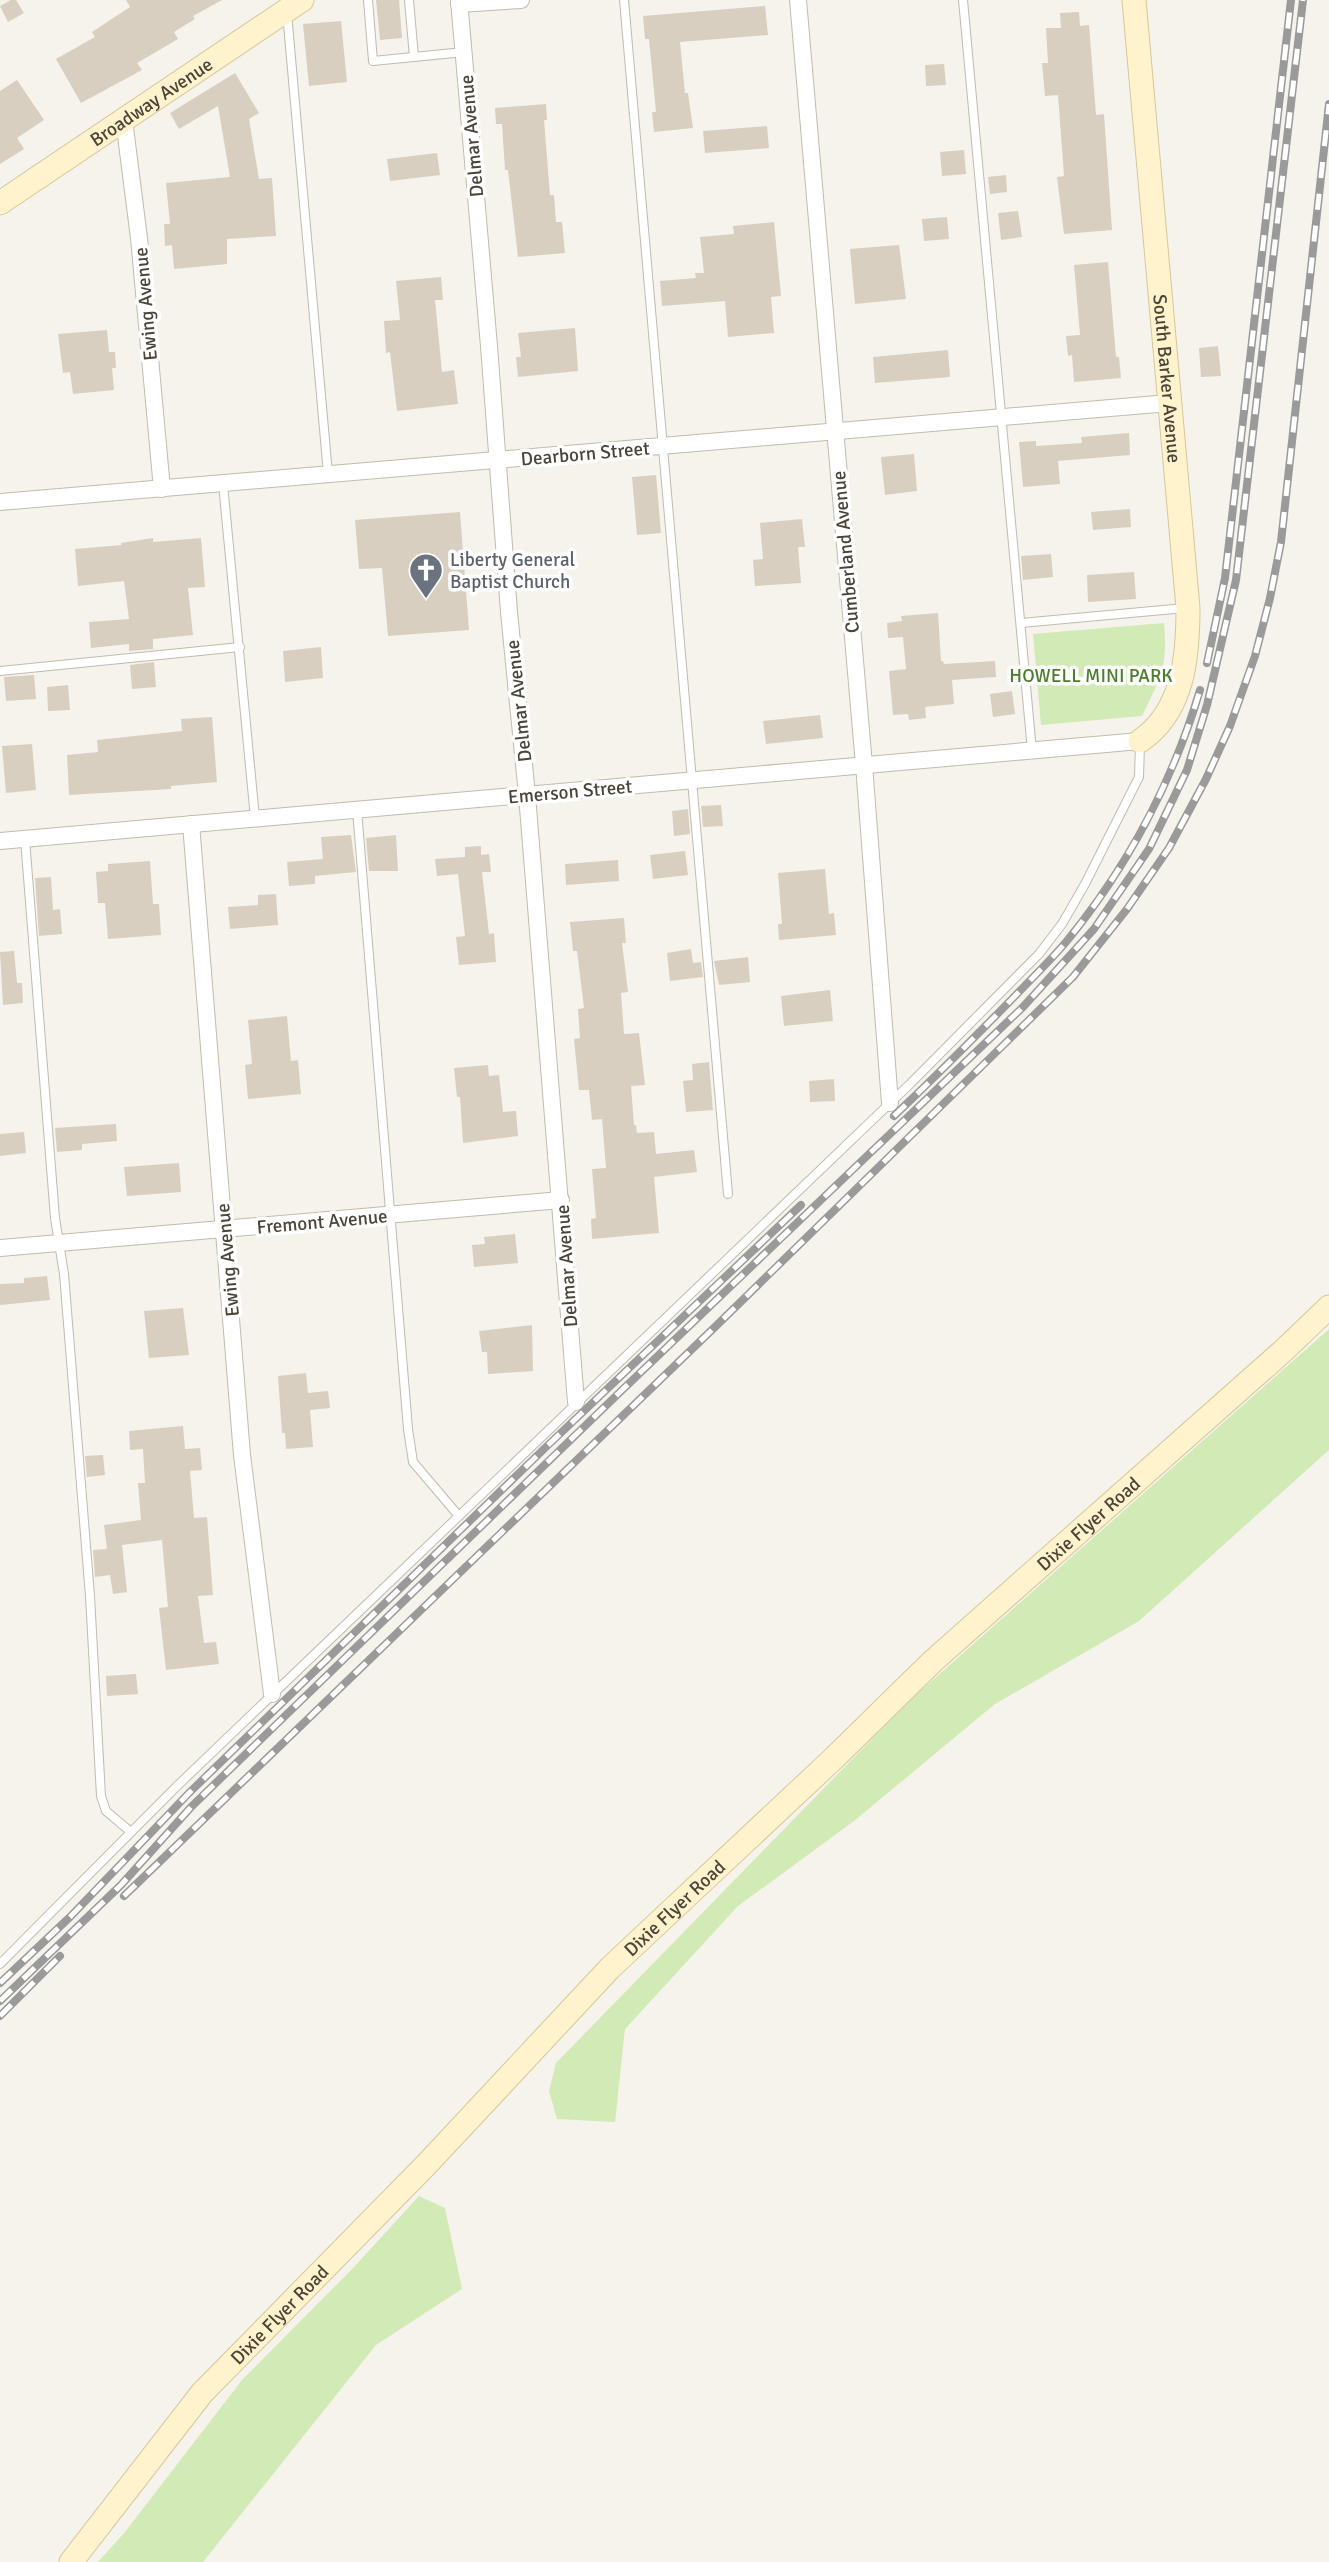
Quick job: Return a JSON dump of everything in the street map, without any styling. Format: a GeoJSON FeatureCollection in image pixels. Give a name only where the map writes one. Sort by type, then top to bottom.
{"type":"FeatureCollection","features":[{"type":"Feature","properties":{"kind":"street"},"geometry":{"type":"LineString","coordinates":[[459,2],[521,0]]}},
{"type":"Feature","properties":{"kind":"street","name":"Cumberland Avenue"},"geometry":{"type":"LineString","coordinates":[[798,0],[864,765],[890,1103]]}},
{"type":"Feature","properties":{"kind":"street","name":"South Barker Avenue"},"geometry":{"type":"LineString","coordinates":[[1134,0],[1188,608],[1186,662],[1174,699],[1161,723],[1140,741]]}},
{"type":"Feature","properties":{"kind":"street","name":"Delmar Avenue"},"geometry":{"type":"LineString","coordinates":[[459,2],[576,1402]]}},
{"type":"Feature","properties":{"kind":"street","name":"Broadway Avenue"},"geometry":{"type":"LineString","coordinates":[[0,203],[294,5]]}},
{"type":"Feature","properties":{"kind":"street","name":"Ewing Avenue"},"geometry":{"type":"LineString","coordinates":[[124,120],[139,237],[162,489]]}},
{"type":"Feature","properties":{"kind":"street","name":"Dearborn Street"},"geometry":{"type":"LineString","coordinates":[[0,502],[1169,403]]}},
{"type":"Feature","properties":{"kind":"street","name":"Emerson Street"},"geometry":{"type":"LineString","coordinates":[[0,841],[1140,741]]}},
{"type":"Feature","properties":{"kind":"street","name":"Ewing Avenue"},"geometry":{"type":"LineString","coordinates":[[191,824],[242,1455],[272,1694]]}},
{"type":"Feature","properties":{"kind":"street","name":"Fremont Avenue"},"geometry":{"type":"LineString","coordinates":[[0,1248],[561,1200]]}},
{"type":"Feature","properties":{"kind":"street","name":"Dixie Flyer Road"},"geometry":{"type":"LineString","coordinates":[[71,2562],[202,2393],[426,2165],[610,1968],[943,1652],[1283,1351],[1329,1307]]}},
{"type":"Feature","properties":{"kind":"lane"},"geometry":{"type":"LineString","coordinates":[[368,0],[373,61],[464,52]]}},
{"type":"Feature","properties":{"kind":"lane"},"geometry":{"type":"LineString","coordinates":[[409,0],[414,57]]}},
{"type":"Feature","properties":{"kind":"lane"},"geometry":{"type":"LineString","coordinates":[[624,0],[728,1194]]}},
{"type":"Feature","properties":{"kind":"lane"},"geometry":{"type":"LineString","coordinates":[[963,0],[1032,751]]}},
{"type":"Feature","properties":{"kind":"lane"},"geometry":{"type":"LineString","coordinates":[[294,5],[328,475]]}},
{"type":"Feature","properties":{"kind":"lane"},"geometry":{"type":"LineString","coordinates":[[223,484],[255,819]]}},
{"type":"Feature","properties":{"kind":"lane"},"geometry":{"type":"LineString","coordinates":[[1021,623],[1188,608]]}},
{"type":"Feature","properties":{"kind":"lane"},"geometry":{"type":"LineString","coordinates":[[0,671],[240,647]]}},
{"type":"Feature","properties":{"kind":"lane"},"geometry":{"type":"LineString","coordinates":[[0,1964],[272,1694],[890,1103],[1038,954],[1062,924],[1086,884],[1139,778],[1140,741]]}},
{"type":"Feature","properties":{"kind":"lane"},"geometry":{"type":"LineString","coordinates":[[357,810],[413,1462],[458,1515]]}},
{"type":"Feature","properties":{"kind":"lane"},"geometry":{"type":"LineString","coordinates":[[25,839],[90,1596],[101,1796],[106,1811],[131,1832]]}},
{"type":"Feature","properties":{"kind":"green space","name":"HOWELL MINI PARK"},"geometry":{"type":"Polygon","coordinates":[[[1164,623],[1165,651],[1162,672],[1142,716],[1041,725],[1033,634],[1164,623]]]}},
{"type":"Feature","properties":{"kind":"green space"},"geometry":{"type":"Polygon","coordinates":[[[1329,1329],[1329,1450],[1139,1621],[995,1704],[854,1821],[738,1906],[625,2029],[615,2122],[557,2119],[549,2091],[556,2063],[909,1701],[1329,1329]]]}},
{"type":"Feature","properties":{"kind":"green space"},"geometry":{"type":"Polygon","coordinates":[[[419,2196],[445,2208],[462,2289],[376,2345],[203,2562],[98,2562],[125,2532],[242,2380],[354,2267],[419,2196]]]}},
{"type":"Feature","properties":{"kind":"building"},"geometry":{"type":"Polygon","coordinates":[[[16,0],[24,13],[8,22],[0,6],[16,0]]]}},
{"type":"Feature","properties":{"kind":"building"},"geometry":{"type":"Polygon","coordinates":[[[126,0],[222,0],[193,16],[195,19],[174,32],[178,39],[137,63],[142,70],[81,103],[56,59],[95,37],[92,32],[130,7],[126,0]]]}},
{"type":"Feature","properties":{"kind":"building"},"geometry":{"type":"Polygon","coordinates":[[[376,0],[399,0],[402,38],[380,40],[376,0]]]}},
{"type":"Feature","properties":{"kind":"building"},"geometry":{"type":"Polygon","coordinates":[[[765,6],[768,35],[680,42],[685,93],[688,93],[693,128],[654,132],[652,112],[656,112],[649,39],[645,39],[643,16],[765,6]]]}},
{"type":"Feature","properties":{"kind":"building"},"geometry":{"type":"Polygon","coordinates":[[[1079,12],[1080,26],[1089,25],[1096,115],[1104,114],[1112,230],[1064,234],[1057,177],[1064,176],[1058,95],[1045,96],[1042,63],[1048,63],[1046,28],[1061,28],[1060,13],[1079,12]]]}},
{"type":"Feature","properties":{"kind":"building"},"geometry":{"type":"Polygon","coordinates":[[[341,21],[347,82],[309,86],[303,24],[341,21]]]}},
{"type":"Feature","properties":{"kind":"building"},"geometry":{"type":"Polygon","coordinates":[[[944,64],[946,85],[926,86],[925,65],[944,64]]]}},
{"type":"Feature","properties":{"kind":"building"},"geometry":{"type":"Polygon","coordinates":[[[235,73],[259,113],[249,119],[259,179],[272,178],[276,236],[227,239],[227,264],[174,269],[172,245],[165,246],[164,224],[170,224],[166,183],[230,177],[218,106],[179,129],[170,113],[235,73]]]}},
{"type":"Feature","properties":{"kind":"building"},"geometry":{"type":"Polygon","coordinates":[[[17,80],[44,120],[17,138],[24,149],[0,164],[0,91],[17,80]]]}},
{"type":"Feature","properties":{"kind":"building"},"geometry":{"type":"Polygon","coordinates":[[[546,104],[547,120],[544,120],[550,195],[554,195],[556,222],[562,222],[565,253],[518,257],[508,170],[505,170],[502,124],[496,124],[495,108],[546,104]]]}},
{"type":"Feature","properties":{"kind":"building"},"geometry":{"type":"Polygon","coordinates":[[[767,126],[769,148],[705,153],[703,131],[767,126]]]}},
{"type":"Feature","properties":{"kind":"building"},"geometry":{"type":"Polygon","coordinates":[[[964,150],[966,174],[942,176],[940,152],[964,150]]]}},
{"type":"Feature","properties":{"kind":"building"},"geometry":{"type":"Polygon","coordinates":[[[437,153],[440,175],[390,181],[387,159],[437,153]]]}},
{"type":"Feature","properties":{"kind":"building"},"geometry":{"type":"Polygon","coordinates":[[[1006,175],[1007,192],[990,194],[988,177],[1006,175]]]}},
{"type":"Feature","properties":{"kind":"building"},"geometry":{"type":"Polygon","coordinates":[[[1018,211],[1022,237],[1001,240],[998,213],[1018,211]]]}},
{"type":"Feature","properties":{"kind":"building"},"geometry":{"type":"Polygon","coordinates":[[[947,217],[949,239],[924,241],[922,219],[947,217]]]}},
{"type":"Feature","properties":{"kind":"building"},"geometry":{"type":"Polygon","coordinates":[[[774,222],[781,296],[771,297],[774,333],[728,337],[725,301],[662,306],[660,281],[696,278],[695,273],[704,273],[700,237],[734,234],[733,226],[774,222]]]}},
{"type":"Feature","properties":{"kind":"building"},"geometry":{"type":"Polygon","coordinates":[[[899,245],[906,299],[855,304],[850,249],[899,245]]]}},
{"type":"Feature","properties":{"kind":"building"},"geometry":{"type":"Polygon","coordinates":[[[1108,262],[1116,357],[1119,357],[1121,378],[1074,382],[1072,355],[1068,356],[1066,336],[1080,335],[1074,265],[1108,262]]]}},
{"type":"Feature","properties":{"kind":"building"},"geometry":{"type":"Polygon","coordinates":[[[441,277],[443,300],[435,300],[442,372],[454,370],[458,404],[397,411],[390,352],[386,353],[384,321],[400,320],[396,281],[441,277]]]}},
{"type":"Feature","properties":{"kind":"building"},"geometry":{"type":"Polygon","coordinates":[[[575,328],[578,371],[518,377],[516,357],[521,357],[518,333],[575,328]]]}},
{"type":"Feature","properties":{"kind":"building"},"geometry":{"type":"Polygon","coordinates":[[[107,330],[109,352],[115,352],[116,368],[112,368],[114,390],[73,394],[70,372],[63,373],[58,334],[107,330]]]}},
{"type":"Feature","properties":{"kind":"building"},"geometry":{"type":"Polygon","coordinates":[[[1218,346],[1221,376],[1201,377],[1199,348],[1218,346]]]}},
{"type":"Feature","properties":{"kind":"building"},"geometry":{"type":"Polygon","coordinates":[[[948,350],[950,377],[875,383],[873,357],[948,350]]]}},
{"type":"Feature","properties":{"kind":"building"},"geometry":{"type":"Polygon","coordinates":[[[1129,433],[1130,455],[1058,461],[1060,484],[1023,487],[1019,442],[1036,441],[1036,446],[1082,443],[1081,437],[1129,433]]]}},
{"type":"Feature","properties":{"kind":"building"},"geometry":{"type":"Polygon","coordinates":[[[914,454],[917,491],[885,495],[881,457],[914,454]]]}},
{"type":"Feature","properties":{"kind":"building"},"geometry":{"type":"Polygon","coordinates":[[[656,475],[661,533],[637,535],[632,477],[656,475]]]}},
{"type":"Feature","properties":{"kind":"building"},"geometry":{"type":"Polygon","coordinates":[[[1130,509],[1131,527],[1093,530],[1091,512],[1130,509]]]}},
{"type":"Feature","properties":{"kind":"building","name":"Liberty General Baptist Church"},"geometry":{"type":"Polygon","coordinates":[[[460,512],[469,630],[388,636],[382,568],[359,569],[355,520],[460,512]]]}},
{"type":"Feature","properties":{"kind":"building"},"geometry":{"type":"Polygon","coordinates":[[[802,519],[805,547],[798,547],[801,583],[755,586],[753,560],[763,559],[760,523],[802,519]]]}},
{"type":"Feature","properties":{"kind":"building"},"geometry":{"type":"Polygon","coordinates":[[[153,538],[153,542],[201,538],[205,587],[188,588],[193,635],[153,639],[153,649],[129,651],[129,644],[91,648],[89,622],[129,619],[124,581],[78,586],[75,549],[122,545],[121,543],[153,538]]]}},
{"type":"Feature","properties":{"kind":"building"},"geometry":{"type":"Polygon","coordinates":[[[1051,554],[1053,577],[1023,580],[1021,556],[1051,554]]]}},
{"type":"Feature","properties":{"kind":"building"},"geometry":{"type":"Polygon","coordinates":[[[1134,572],[1136,599],[1088,602],[1087,575],[1134,572]]]}},
{"type":"Feature","properties":{"kind":"building"},"geometry":{"type":"Polygon","coordinates":[[[938,613],[941,661],[944,664],[995,661],[996,677],[952,680],[954,704],[925,707],[926,718],[909,720],[908,714],[893,715],[889,671],[906,669],[903,637],[888,638],[887,623],[902,621],[901,616],[938,613]]]}},
{"type":"Feature","properties":{"kind":"building"},"geometry":{"type":"Polygon","coordinates":[[[321,647],[323,678],[285,682],[283,651],[321,647]]]}},
{"type":"Feature","properties":{"kind":"building"},"geometry":{"type":"Polygon","coordinates":[[[154,662],[156,687],[132,689],[130,665],[154,662]]]}},
{"type":"Feature","properties":{"kind":"building"},"geometry":{"type":"Polygon","coordinates":[[[34,675],[36,699],[6,701],[4,677],[34,675]]]}},
{"type":"Feature","properties":{"kind":"building"},"geometry":{"type":"Polygon","coordinates":[[[68,685],[70,710],[48,711],[47,687],[68,685]]]}},
{"type":"Feature","properties":{"kind":"building"},"geometry":{"type":"Polygon","coordinates":[[[1012,691],[1015,714],[993,717],[990,694],[1012,691]]]}},
{"type":"Feature","properties":{"kind":"building"},"geometry":{"type":"Polygon","coordinates":[[[820,715],[823,738],[766,744],[763,721],[820,715]]]}},
{"type":"Feature","properties":{"kind":"building"},"geometry":{"type":"Polygon","coordinates":[[[212,717],[217,782],[171,786],[171,789],[69,795],[67,755],[98,752],[97,740],[182,731],[181,719],[212,717]]]}},
{"type":"Feature","properties":{"kind":"building"},"geometry":{"type":"Polygon","coordinates":[[[32,744],[36,790],[6,793],[2,746],[32,744]]]}},
{"type":"Feature","properties":{"kind":"building"},"geometry":{"type":"Polygon","coordinates":[[[721,805],[723,826],[703,827],[701,806],[721,805]]]}},
{"type":"Feature","properties":{"kind":"building"},"geometry":{"type":"Polygon","coordinates":[[[688,809],[690,834],[674,836],[672,811],[688,809]]]}},
{"type":"Feature","properties":{"kind":"building"},"geometry":{"type":"Polygon","coordinates":[[[351,835],[356,872],[315,876],[315,884],[289,886],[287,862],[323,859],[321,837],[351,835]]]}},
{"type":"Feature","properties":{"kind":"building"},"geometry":{"type":"Polygon","coordinates":[[[396,835],[398,871],[369,871],[366,838],[396,835]]]}},
{"type":"Feature","properties":{"kind":"building"},"geometry":{"type":"Polygon","coordinates":[[[481,846],[481,855],[489,854],[491,872],[482,872],[489,934],[494,933],[496,962],[459,965],[456,937],[465,936],[458,874],[437,876],[435,859],[465,857],[465,847],[481,846]]]}},
{"type":"Feature","properties":{"kind":"building"},"geometry":{"type":"Polygon","coordinates":[[[685,851],[688,875],[653,879],[650,855],[685,851]]]}},
{"type":"Feature","properties":{"kind":"building"},"geometry":{"type":"Polygon","coordinates":[[[618,860],[619,881],[566,885],[565,864],[618,860]]]}},
{"type":"Feature","properties":{"kind":"building"},"geometry":{"type":"Polygon","coordinates":[[[150,861],[153,904],[159,904],[161,935],[108,939],[105,903],[98,903],[96,872],[108,871],[108,864],[150,861]]]}},
{"type":"Feature","properties":{"kind":"building"},"geometry":{"type":"Polygon","coordinates":[[[825,869],[829,914],[834,913],[836,935],[779,940],[778,924],[782,924],[778,873],[825,869]]]}},
{"type":"Feature","properties":{"kind":"building"},"geometry":{"type":"Polygon","coordinates":[[[51,877],[53,910],[60,909],[62,934],[39,936],[35,878],[51,877]]]}},
{"type":"Feature","properties":{"kind":"building"},"geometry":{"type":"Polygon","coordinates":[[[276,894],[278,925],[230,929],[228,907],[258,905],[258,895],[276,894]]]}},
{"type":"Feature","properties":{"kind":"building"},"geometry":{"type":"Polygon","coordinates":[[[624,918],[626,943],[622,943],[628,992],[621,993],[624,1034],[639,1033],[645,1085],[631,1086],[634,1125],[637,1133],[654,1132],[656,1154],[694,1150],[697,1172],[654,1177],[659,1233],[592,1239],[591,1219],[596,1218],[592,1169],[606,1168],[602,1119],[592,1120],[589,1090],[579,1090],[574,1039],[580,1038],[578,1009],[584,1008],[577,951],[573,951],[570,922],[624,918]]]}},
{"type":"Feature","properties":{"kind":"building"},"geometry":{"type":"Polygon","coordinates":[[[691,949],[693,963],[701,962],[703,977],[670,981],[667,953],[691,949]]]}},
{"type":"Feature","properties":{"kind":"building"},"geometry":{"type":"Polygon","coordinates":[[[14,951],[17,983],[22,983],[23,1003],[3,1005],[0,952],[14,951]]]}},
{"type":"Feature","properties":{"kind":"building"},"geometry":{"type":"Polygon","coordinates":[[[748,957],[750,982],[719,985],[714,961],[748,957]]]}},
{"type":"Feature","properties":{"kind":"building"},"geometry":{"type":"Polygon","coordinates":[[[830,990],[833,1021],[784,1026],[781,996],[830,990]]]}},
{"type":"Feature","properties":{"kind":"building"},"geometry":{"type":"Polygon","coordinates":[[[287,1016],[291,1061],[298,1060],[301,1094],[248,1099],[245,1065],[252,1064],[248,1020],[287,1016]]]}},
{"type":"Feature","properties":{"kind":"building"},"geometry":{"type":"Polygon","coordinates":[[[709,1062],[713,1110],[686,1112],[683,1081],[693,1080],[692,1064],[709,1062]]]}},
{"type":"Feature","properties":{"kind":"building"},"geometry":{"type":"Polygon","coordinates":[[[488,1065],[489,1076],[499,1075],[503,1112],[516,1111],[518,1136],[463,1143],[460,1097],[457,1097],[454,1068],[488,1065]]]}},
{"type":"Feature","properties":{"kind":"building"},"geometry":{"type":"Polygon","coordinates":[[[834,1079],[835,1101],[810,1102],[809,1081],[834,1079]]]}},
{"type":"Feature","properties":{"kind":"building"},"geometry":{"type":"Polygon","coordinates":[[[116,1124],[117,1141],[82,1144],[82,1150],[57,1152],[55,1128],[116,1124]]]}},
{"type":"Feature","properties":{"kind":"building"},"geometry":{"type":"Polygon","coordinates":[[[24,1132],[26,1153],[0,1156],[0,1134],[24,1132]]]}},
{"type":"Feature","properties":{"kind":"building"},"geometry":{"type":"Polygon","coordinates":[[[179,1163],[181,1192],[127,1196],[124,1167],[179,1163]]]}},
{"type":"Feature","properties":{"kind":"building"},"geometry":{"type":"Polygon","coordinates":[[[515,1234],[518,1263],[474,1267],[472,1245],[485,1244],[484,1237],[515,1234]]]}},
{"type":"Feature","properties":{"kind":"building"},"geometry":{"type":"Polygon","coordinates":[[[47,1276],[50,1300],[0,1305],[0,1284],[24,1283],[24,1278],[47,1276]]]}},
{"type":"Feature","properties":{"kind":"building"},"geometry":{"type":"Polygon","coordinates":[[[183,1308],[189,1355],[149,1358],[144,1311],[183,1308]]]}},
{"type":"Feature","properties":{"kind":"building"},"geometry":{"type":"Polygon","coordinates":[[[532,1325],[533,1371],[488,1374],[487,1352],[482,1352],[479,1331],[532,1325]]]}},
{"type":"Feature","properties":{"kind":"building"},"geometry":{"type":"Polygon","coordinates":[[[306,1373],[308,1393],[328,1391],[330,1408],[310,1410],[313,1447],[286,1449],[285,1433],[282,1433],[278,1376],[306,1373]]]}},
{"type":"Feature","properties":{"kind":"building"},"geometry":{"type":"Polygon","coordinates":[[[183,1426],[185,1449],[200,1448],[202,1470],[190,1471],[194,1518],[207,1517],[213,1595],[198,1596],[204,1643],[216,1642],[219,1664],[166,1670],[159,1608],[168,1607],[162,1540],[122,1545],[127,1592],[113,1594],[110,1575],[95,1577],[93,1550],[107,1549],[104,1525],[141,1520],[138,1483],[145,1483],[143,1449],[130,1450],[129,1431],[183,1426]]]}},
{"type":"Feature","properties":{"kind":"building"},"geometry":{"type":"Polygon","coordinates":[[[103,1455],[105,1475],[87,1477],[85,1456],[103,1455]]]}},
{"type":"Feature","properties":{"kind":"building"},"geometry":{"type":"Polygon","coordinates":[[[136,1674],[138,1694],[107,1696],[106,1676],[136,1674]]]}},
{"type":"Feature","properties":{"kind":"railway"},"geometry":{"type":"LineString","coordinates":[[1207,663],[1225,578],[1291,0]]}},
{"type":"Feature","properties":{"kind":"railway"},"geometry":{"type":"LineString","coordinates":[[0,2001],[121,1885],[192,1806],[1023,1007],[1094,929],[1149,849],[1187,770],[1207,705],[1236,580],[1303,0]]}},
{"type":"Feature","properties":{"kind":"railway"},"geometry":{"type":"LineString","coordinates":[[124,1896],[717,1325],[1073,977],[1127,909],[1169,848],[1206,779],[1230,726],[1255,656],[1270,598],[1281,542],[1329,104]]}},
{"type":"Feature","properties":{"kind":"railway"},"geometry":{"type":"LineString","coordinates":[[894,1116],[1047,963],[1088,914],[1146,822],[1176,757],[1200,690]]}},
{"type":"Feature","properties":{"kind":"railway"},"geometry":{"type":"LineString","coordinates":[[0,1983],[70,1917],[190,1792],[546,1447],[801,1205]]}},
{"type":"Feature","properties":{"kind":"railway"},"geometry":{"type":"LineString","coordinates":[[0,2016],[60,1956]]}},
{"type":"Feature","properties":{"kind":"place","name":"Liberty General Baptist Church"},"geometry":{"type":"Point","coordinates":[426,600]}}]}
